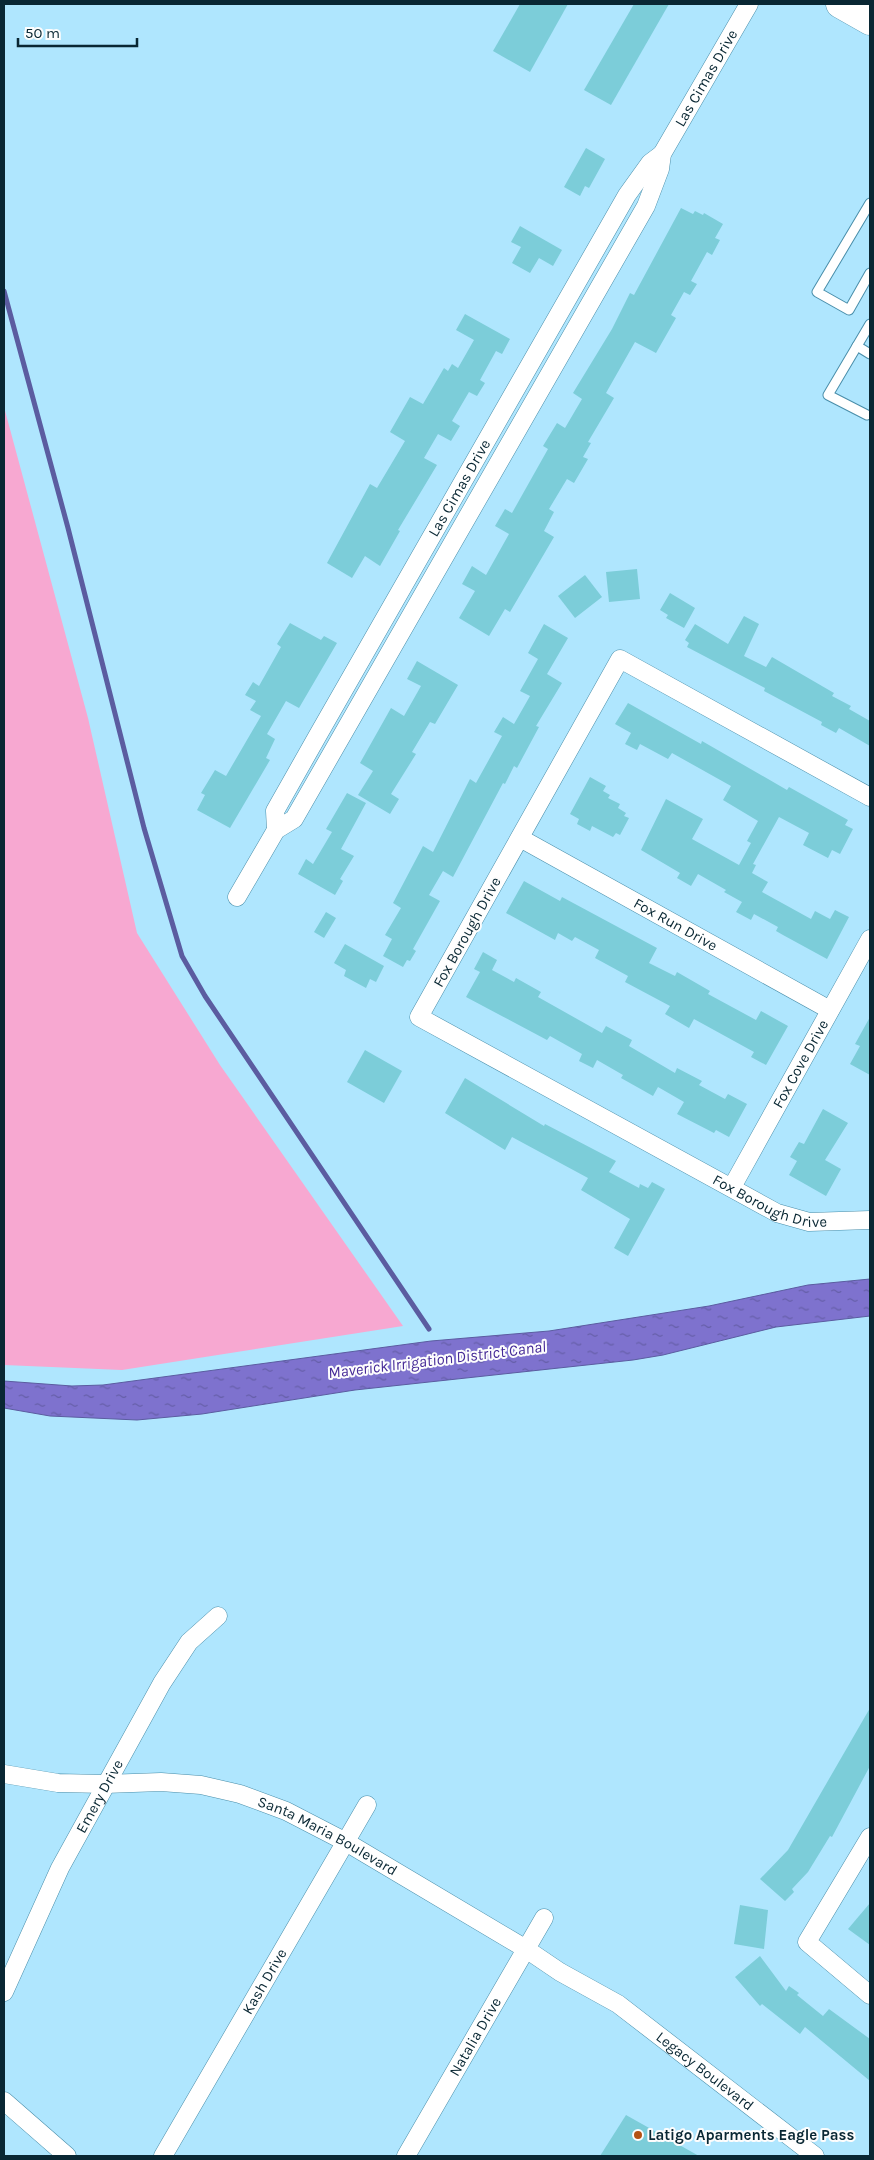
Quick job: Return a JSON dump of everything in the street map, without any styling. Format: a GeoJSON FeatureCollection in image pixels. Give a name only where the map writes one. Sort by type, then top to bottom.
{"type":"FeatureCollection","features":[{"type":"Feature","properties":{"kind":"highway"},"geometry":{"type":"LineString","coordinates":[[840,4],[870,21]]}},
{"type":"Feature","properties":{"kind":"street","name":"Las Cimas Drive"},"geometry":{"type":"LineString","coordinates":[[238,897],[276,830],[294,819],[642,214],[660,169],[662,154],[749,4]]}},
{"type":"Feature","properties":{"kind":"street","name":"Las Cimas Drive"},"geometry":{"type":"LineString","coordinates":[[276,830],[276,811],[318,735],[623,203],[650,163],[662,154]]}},
{"type":"Feature","properties":{"kind":"street"},"geometry":{"type":"LineString","coordinates":[[623,203],[642,214]]}},
{"type":"Feature","properties":{"kind":"street"},"geometry":{"type":"LineString","coordinates":[[602,239],[621,249]]}},
{"type":"Feature","properties":{"kind":"street"},"geometry":{"type":"LineString","coordinates":[[574,289],[592,300]]}},
{"type":"Feature","properties":{"kind":"street"},"geometry":{"type":"LineString","coordinates":[[551,329],[569,340]]}},
{"type":"Feature","properties":{"kind":"street"},"geometry":{"type":"LineString","coordinates":[[526,374],[544,384]]}},
{"type":"Feature","properties":{"kind":"street"},"geometry":{"type":"LineString","coordinates":[[500,417],[518,428]]}},
{"type":"Feature","properties":{"kind":"street"},"geometry":{"type":"LineString","coordinates":[[474,463],[492,473]]}},
{"type":"Feature","properties":{"kind":"street"},"geometry":{"type":"LineString","coordinates":[[442,519],[460,530]]}},
{"type":"Feature","properties":{"kind":"street"},"geometry":{"type":"LineString","coordinates":[[400,592],[418,602]]}},
{"type":"Feature","properties":{"kind":"street","name":"Fox Borough Drive"},"geometry":{"type":"LineString","coordinates":[[870,797],[620,658],[419,1017],[777,1214],[809,1222],[870,1220]]}},
{"type":"Feature","properties":{"kind":"street"},"geometry":{"type":"LineString","coordinates":[[361,660],[379,671]]}},
{"type":"Feature","properties":{"kind":"street"},"geometry":{"type":"LineString","coordinates":[[318,735],[336,745]]}},
{"type":"Feature","properties":{"kind":"street","name":"Fox Run Drive"},"geometry":{"type":"LineString","coordinates":[[520,838],[830,1010]]}},
{"type":"Feature","properties":{"kind":"street","name":"Fox Cove Drive"},"geometry":{"type":"LineString","coordinates":[[732,1188],[870,939]]}},
{"type":"Feature","properties":{"kind":"street","name":"Emery Drive"},"geometry":{"type":"LineString","coordinates":[[4,1992],[60,1868],[175,1660],[198,1632],[218,1616]]}},
{"type":"Feature","properties":{"kind":"street","name":"Santa Maria Boulevard"},"geometry":{"type":"LineString","coordinates":[[4,1774],[58,1783],[161,1782],[200,1785],[240,1794],[286,1811],[346,1842],[526,1949],[560,1972],[618,2004]]}},
{"type":"Feature","properties":{"kind":"street","name":"Kash Drive"},"geometry":{"type":"LineString","coordinates":[[163,2156],[367,1806]]}},
{"type":"Feature","properties":{"kind":"street"},"geometry":{"type":"LineString","coordinates":[[870,1837],[807,1942],[870,1995]]}},
{"type":"Feature","properties":{"kind":"street","name":"Natalia Drive"},"geometry":{"type":"LineString","coordinates":[[406,2156],[544,1918]]}},
{"type":"Feature","properties":{"kind":"street","name":"Legacy Boulevard"},"geometry":{"type":"LineString","coordinates":[[618,2004],[815,2156]]}},
{"type":"Feature","properties":{"kind":"street"},"geometry":{"type":"LineString","coordinates":[[4,2101],[67,2156]]}},
{"type":"Feature","properties":{"kind":"lane"},"geometry":{"type":"LineString","coordinates":[[870,203],[817,292],[849,310],[870,273]]}},
{"type":"Feature","properties":{"kind":"lane"},"geometry":{"type":"LineString","coordinates":[[867,415],[828,395],[870,324]]}},
{"type":"Feature","properties":{"kind":"lane"},"geometry":{"type":"LineString","coordinates":[[857,346],[870,354]]}},
{"type":"Feature","properties":{"kind":"shaded area"},"geometry":{"type":"Polygon","coordinates":[[[4,407],[88,718],[137,933],[220,1065],[403,1326],[122,1370],[4,1365],[4,407]]]}},
{"type":"Feature","properties":{"kind":"water","name":"Maverick Irrigation District Canal"},"geometry":{"type":"Polygon","coordinates":[[[870,1279],[870,1316],[776,1327],[663,1355],[633,1360],[355,1390],[202,1414],[137,1420],[50,1416],[4,1408],[4,1381],[72,1386],[103,1385],[431,1341],[549,1331],[709,1306],[808,1285],[870,1279]]]}},
{"type":"Feature","properties":{"kind":"building"},"geometry":{"type":"Polygon","coordinates":[[[520,4],[568,4],[530,72],[493,51],[520,4]]]}},
{"type":"Feature","properties":{"kind":"building"},"geometry":{"type":"Polygon","coordinates":[[[634,4],[669,4],[611,105],[584,90],[634,4]]]}},
{"type":"Feature","properties":{"kind":"building"},"geometry":{"type":"Polygon","coordinates":[[[586,148],[605,159],[589,188],[585,186],[580,196],[564,187],[586,148]]]}},
{"type":"Feature","properties":{"kind":"building"},"geometry":{"type":"Polygon","coordinates":[[[681,208],[693,214],[695,211],[703,215],[704,213],[723,224],[715,238],[720,240],[712,255],[707,252],[691,281],[697,284],[690,295],[684,292],[671,315],[676,318],[656,353],[635,342],[606,393],[614,398],[588,442],[591,443],[583,457],[588,459],[574,483],[567,479],[549,509],[554,512],[544,531],[554,537],[510,612],[505,609],[489,636],[459,618],[475,591],[462,584],[472,566],[486,575],[509,534],[495,526],[505,509],[512,513],[548,449],[543,446],[557,423],[565,428],[582,399],[573,393],[612,329],[630,293],[634,295],[681,208]]]}},
{"type":"Feature","properties":{"kind":"building"},"geometry":{"type":"Polygon","coordinates":[[[520,226],[562,250],[553,266],[539,258],[530,273],[512,263],[521,247],[511,242],[520,226]]]}},
{"type":"Feature","properties":{"kind":"building"},"geometry":{"type":"Polygon","coordinates":[[[465,314],[510,339],[502,354],[496,351],[480,380],[485,383],[477,396],[469,392],[452,421],[460,426],[451,441],[438,434],[424,458],[437,465],[398,530],[400,531],[380,566],[365,556],[352,578],[327,563],[370,484],[377,488],[405,441],[390,432],[410,397],[423,404],[444,368],[448,371],[452,364],[458,368],[474,340],[456,330],[465,314]]]}},
{"type":"Feature","properties":{"kind":"building"},"geometry":{"type":"Polygon","coordinates":[[[637,569],[640,599],[609,602],[606,572],[637,569]]]}},
{"type":"Feature","properties":{"kind":"building"},"geometry":{"type":"Polygon","coordinates":[[[585,575],[602,597],[575,618],[558,596],[585,575]]]}},
{"type":"Feature","properties":{"kind":"building"},"geometry":{"type":"Polygon","coordinates":[[[670,593],[695,608],[684,628],[666,618],[668,615],[660,610],[670,593]]]}},
{"type":"Feature","properties":{"kind":"building"},"geometry":{"type":"Polygon","coordinates":[[[744,616],[759,624],[744,656],[766,667],[772,657],[834,693],[832,696],[851,706],[849,709],[870,721],[870,746],[839,728],[836,733],[821,725],[822,722],[764,691],[765,688],[687,647],[689,643],[685,640],[695,624],[728,644],[744,616]]]}},
{"type":"Feature","properties":{"kind":"building"},"geometry":{"type":"Polygon","coordinates":[[[290,623],[321,640],[324,636],[337,643],[299,708],[286,701],[267,734],[275,739],[266,758],[270,760],[230,828],[197,810],[205,795],[201,793],[215,770],[226,776],[261,716],[250,710],[256,701],[245,695],[253,682],[259,686],[281,647],[277,644],[290,623]]]}},
{"type":"Feature","properties":{"kind":"building"},"geometry":{"type":"Polygon","coordinates":[[[544,624],[568,638],[547,674],[562,683],[536,726],[539,727],[517,768],[514,766],[505,784],[503,783],[453,877],[443,871],[429,895],[440,901],[413,949],[416,951],[410,961],[407,960],[403,967],[383,956],[392,939],[385,935],[401,908],[393,903],[423,846],[433,852],[470,779],[476,783],[502,736],[494,732],[503,717],[514,724],[530,696],[520,691],[538,659],[528,653],[544,624]]]}},
{"type":"Feature","properties":{"kind":"building"},"geometry":{"type":"Polygon","coordinates":[[[417,661],[458,685],[435,724],[430,722],[412,752],[416,754],[391,794],[399,799],[390,814],[358,795],[373,771],[360,763],[391,708],[404,716],[421,686],[407,679],[417,661]]]}},
{"type":"Feature","properties":{"kind":"building"},"geometry":{"type":"Polygon","coordinates":[[[628,703],[701,744],[702,741],[787,790],[789,787],[848,820],[845,825],[853,829],[840,854],[832,850],[828,858],[803,845],[809,833],[779,817],[753,864],[756,865],[752,873],[768,882],[762,892],[811,919],[815,911],[830,919],[835,910],[849,917],[827,959],[776,931],[778,927],[754,914],[751,920],[736,912],[742,902],[724,892],[726,890],[698,874],[691,886],[677,878],[680,873],[641,850],[666,799],[703,819],[692,839],[739,865],[751,843],[747,841],[758,821],[723,800],[731,786],[672,753],[668,759],[640,744],[637,750],[625,744],[631,733],[615,724],[628,703]]]}},
{"type":"Feature","properties":{"kind":"building"},"geometry":{"type":"Polygon","coordinates":[[[590,777],[606,786],[603,791],[610,795],[608,798],[620,804],[618,808],[626,813],[624,816],[629,818],[620,835],[616,833],[613,837],[592,826],[590,831],[577,824],[579,819],[570,814],[590,777]]]}},
{"type":"Feature","properties":{"kind":"building"},"geometry":{"type":"Polygon","coordinates":[[[347,793],[366,803],[341,849],[354,856],[340,879],[343,881],[335,895],[298,874],[306,859],[313,864],[332,832],[326,829],[347,793]]]}},
{"type":"Feature","properties":{"kind":"building"},"geometry":{"type":"Polygon","coordinates":[[[524,881],[560,901],[562,897],[657,948],[649,963],[675,976],[677,972],[710,991],[708,994],[756,1020],[761,1011],[788,1026],[766,1065],[751,1057],[754,1052],[694,1019],[689,1028],[665,1014],[670,1006],[625,982],[628,976],[595,958],[599,950],[575,937],[572,941],[558,933],[555,940],[506,913],[524,881]]]}},
{"type":"Feature","properties":{"kind":"building"},"geometry":{"type":"Polygon","coordinates":[[[326,912],[336,918],[324,938],[314,932],[326,912]]]}},
{"type":"Feature","properties":{"kind":"building"},"geometry":{"type":"Polygon","coordinates":[[[345,944],[384,966],[376,982],[370,979],[366,988],[344,976],[346,970],[334,963],[345,944]]]}},
{"type":"Feature","properties":{"kind":"building"},"geometry":{"type":"Polygon","coordinates":[[[483,952],[497,960],[492,970],[514,982],[516,978],[541,992],[538,997],[602,1033],[606,1026],[632,1040],[629,1046],[675,1073],[677,1068],[702,1081],[699,1085],[725,1099],[728,1094],[747,1104],[729,1137],[716,1130],[714,1133],[677,1114],[684,1102],[658,1087],[653,1096],[621,1078],[623,1075],[597,1060],[593,1068],[579,1061],[582,1054],[550,1036],[547,1040],[466,997],[480,972],[474,969],[483,952]]]}},
{"type":"Feature","properties":{"kind":"building"},"geometry":{"type":"Polygon","coordinates":[[[870,1017],[870,1075],[850,1064],[860,1046],[855,1044],[870,1017]]]}},
{"type":"Feature","properties":{"kind":"building"},"geometry":{"type":"Polygon","coordinates":[[[365,1050],[402,1071],[384,1103],[347,1082],[365,1050]]]}},
{"type":"Feature","properties":{"kind":"building"},"geometry":{"type":"Polygon","coordinates":[[[465,1078],[544,1126],[545,1124],[616,1161],[609,1172],[639,1188],[640,1184],[648,1188],[652,1182],[665,1189],[628,1256],[614,1248],[630,1219],[581,1190],[588,1178],[512,1137],[505,1150],[445,1113],[465,1078]]]}},
{"type":"Feature","properties":{"kind":"building"},"geometry":{"type":"Polygon","coordinates":[[[823,1109],[848,1123],[825,1160],[841,1169],[826,1196],[789,1175],[797,1161],[790,1157],[799,1142],[804,1144],[823,1109]]]}},
{"type":"Feature","properties":{"kind":"building"},"geometry":{"type":"Polygon","coordinates":[[[870,1708],[870,1766],[832,1837],[830,1836],[808,1872],[792,1889],[794,1892],[785,1901],[760,1879],[788,1850],[870,1708]]]}},
{"type":"Feature","properties":{"kind":"building"},"geometry":{"type":"Polygon","coordinates":[[[870,1903],[870,1945],[848,1929],[870,1903]]]}},
{"type":"Feature","properties":{"kind":"building"},"geometry":{"type":"Polygon","coordinates":[[[740,1905],[768,1910],[764,1949],[734,1944],[740,1905]]]}},
{"type":"Feature","properties":{"kind":"building"},"geometry":{"type":"Polygon","coordinates":[[[760,1956],[786,1991],[789,1986],[823,2016],[829,2009],[870,2039],[870,2081],[805,2027],[800,2034],[762,2004],[760,2006],[735,1977],[760,1956]]]}},
{"type":"Feature","properties":{"kind":"building","name":"Latigo Aparments Eagle Pass"},"geometry":{"type":"Polygon","coordinates":[[[626,2115],[699,2156],[600,2156],[626,2115]]]}},
{"type":"Feature","properties":{"kind":"waterway"},"geometry":{"type":"LineString","coordinates":[[4,291],[68,528],[144,828],[182,956],[205,996],[429,1329]]}},
{"type":"Feature","properties":{"kind":"place","name":"Latigo Aparments Eagle Pass"},"geometry":{"type":"Point","coordinates":[638,2135]}}]}
